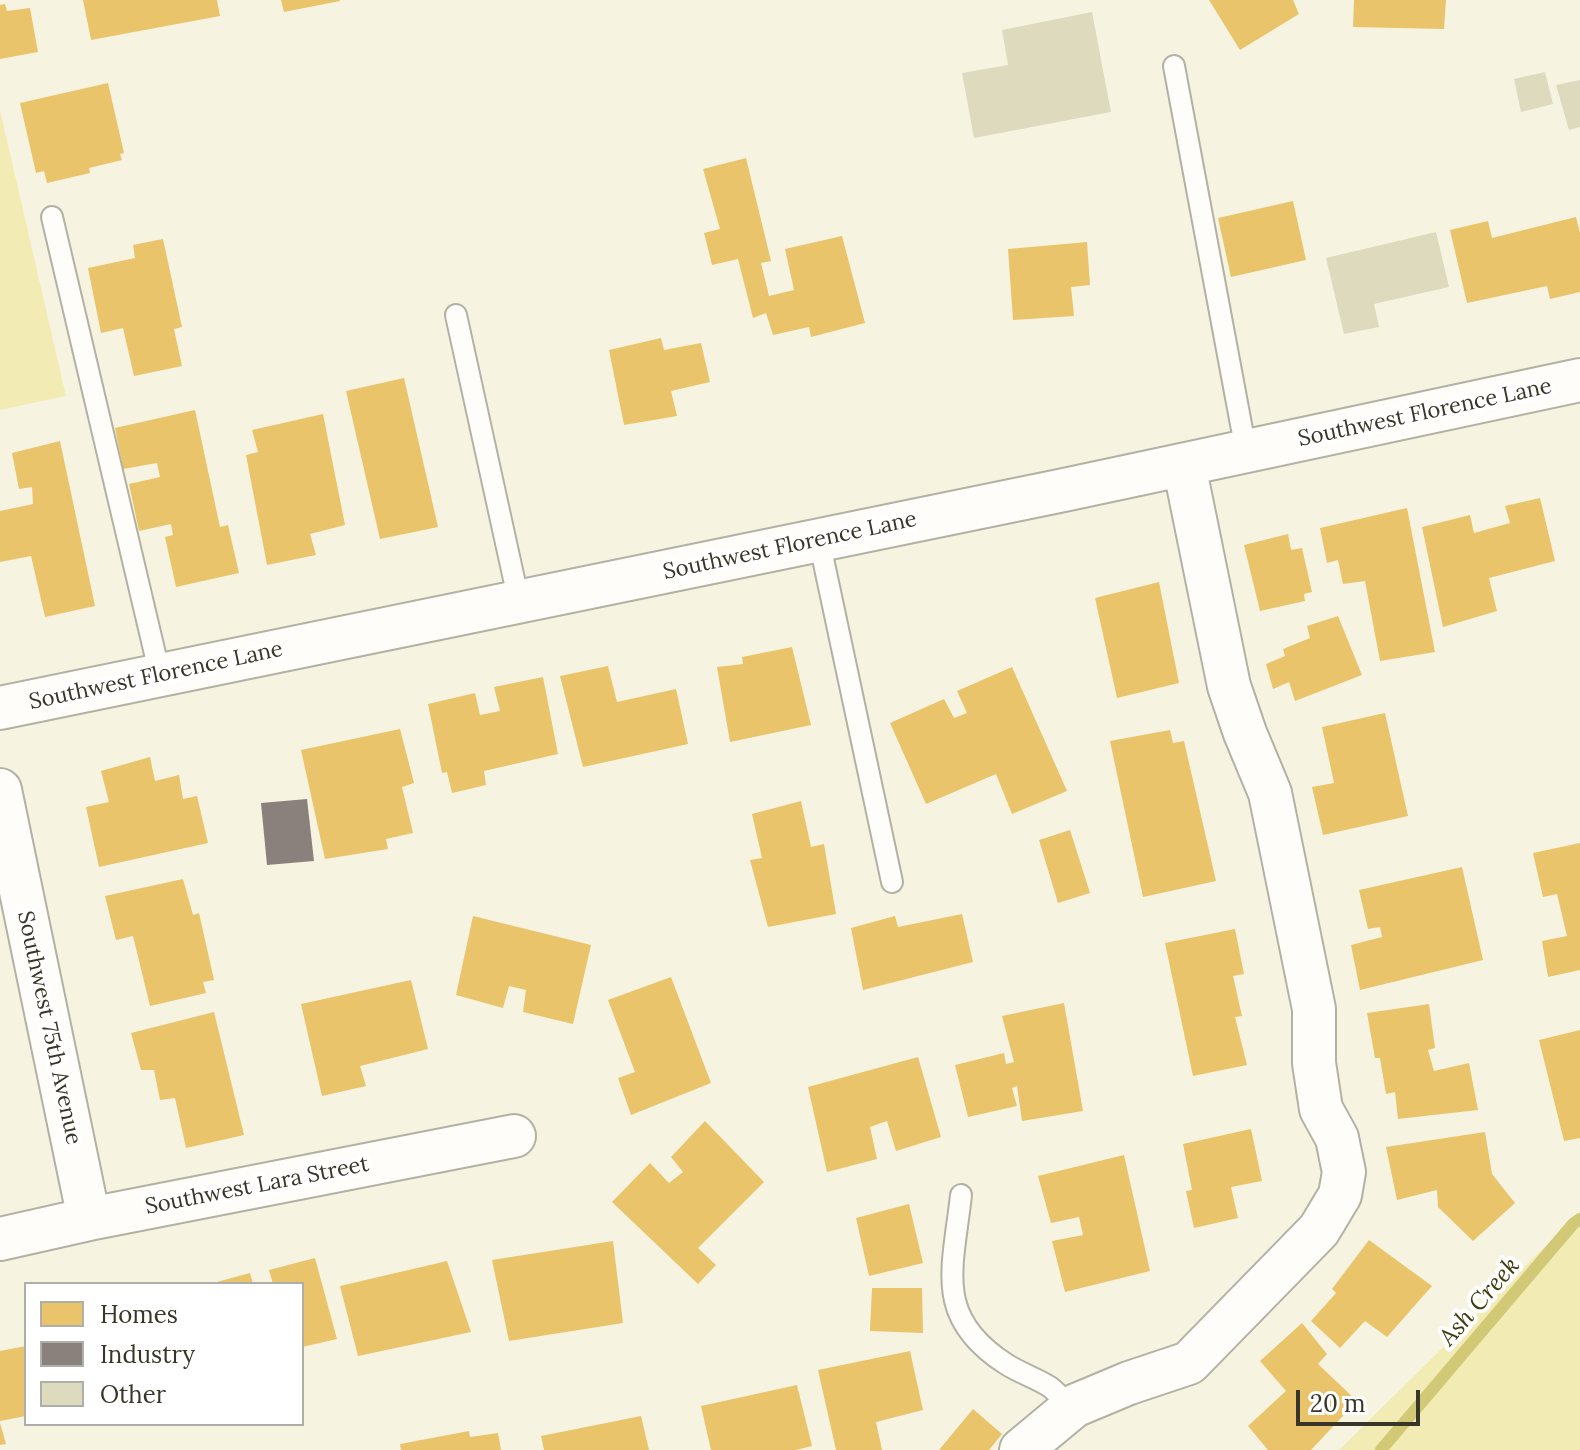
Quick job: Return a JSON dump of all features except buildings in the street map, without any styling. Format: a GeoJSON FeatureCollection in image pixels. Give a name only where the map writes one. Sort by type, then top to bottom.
{"type":"FeatureCollection","features":[{"type":"Feature","properties":{"kind":"street","name":"Southwest Florence Lane"},"geometry":{"type":"LineString","coordinates":[[0,708],[1246,451],[1579,387]]}},
{"type":"Feature","properties":{"kind":"street"},"geometry":{"type":"LineString","coordinates":[[1021,1450],[1072,1409],[1129,1383],[1189,1363],[1319,1230],[1340,1195],[1344,1172],[1337,1138],[1321,1109],[1314,1063],[1314,1009],[1270,793],[1229,686],[1184,465]]}},
{"type":"Feature","properties":{"kind":"street","name":"Southwest 75th Avenue"},"geometry":{"type":"LineString","coordinates":[[0,790],[89,1219]]}},
{"type":"Feature","properties":{"kind":"street","name":"Southwest Lara Street"},"geometry":{"type":"LineString","coordinates":[[0,1239],[514,1136]]}},
{"type":"Feature","properties":{"kind":"lane"},"geometry":{"type":"LineString","coordinates":[[1174,66],[1246,451]]}},
{"type":"Feature","properties":{"kind":"lane"},"geometry":{"type":"LineString","coordinates":[[52,217],[160,675]]}},
{"type":"Feature","properties":{"kind":"lane"},"geometry":{"type":"LineString","coordinates":[[456,315],[519,602]]}},
{"type":"Feature","properties":{"kind":"lane"},"geometry":{"type":"LineString","coordinates":[[819,540],[892,882]]}},
{"type":"Feature","properties":{"kind":"lane"},"geometry":{"type":"LineString","coordinates":[[961,1195],[952,1266],[959,1318],[981,1347],[1033,1380],[1050,1387],[1072,1409]]}},
{"type":"Feature","properties":{"kind":"shaded area"},"geometry":{"type":"Polygon","coordinates":[[[0,110],[66,396],[0,410],[0,110]]]}},
{"type":"Feature","properties":{"kind":"shaded area"},"geometry":{"type":"Polygon","coordinates":[[[1580,1212],[1580,1450],[1339,1450],[1580,1212]]]}},
{"type":"Feature","properties":{"kind":"waterway","name":"Ash Creek"},"geometry":{"type":"LineString","coordinates":[[1381,1450],[1580,1219]]}}]}
